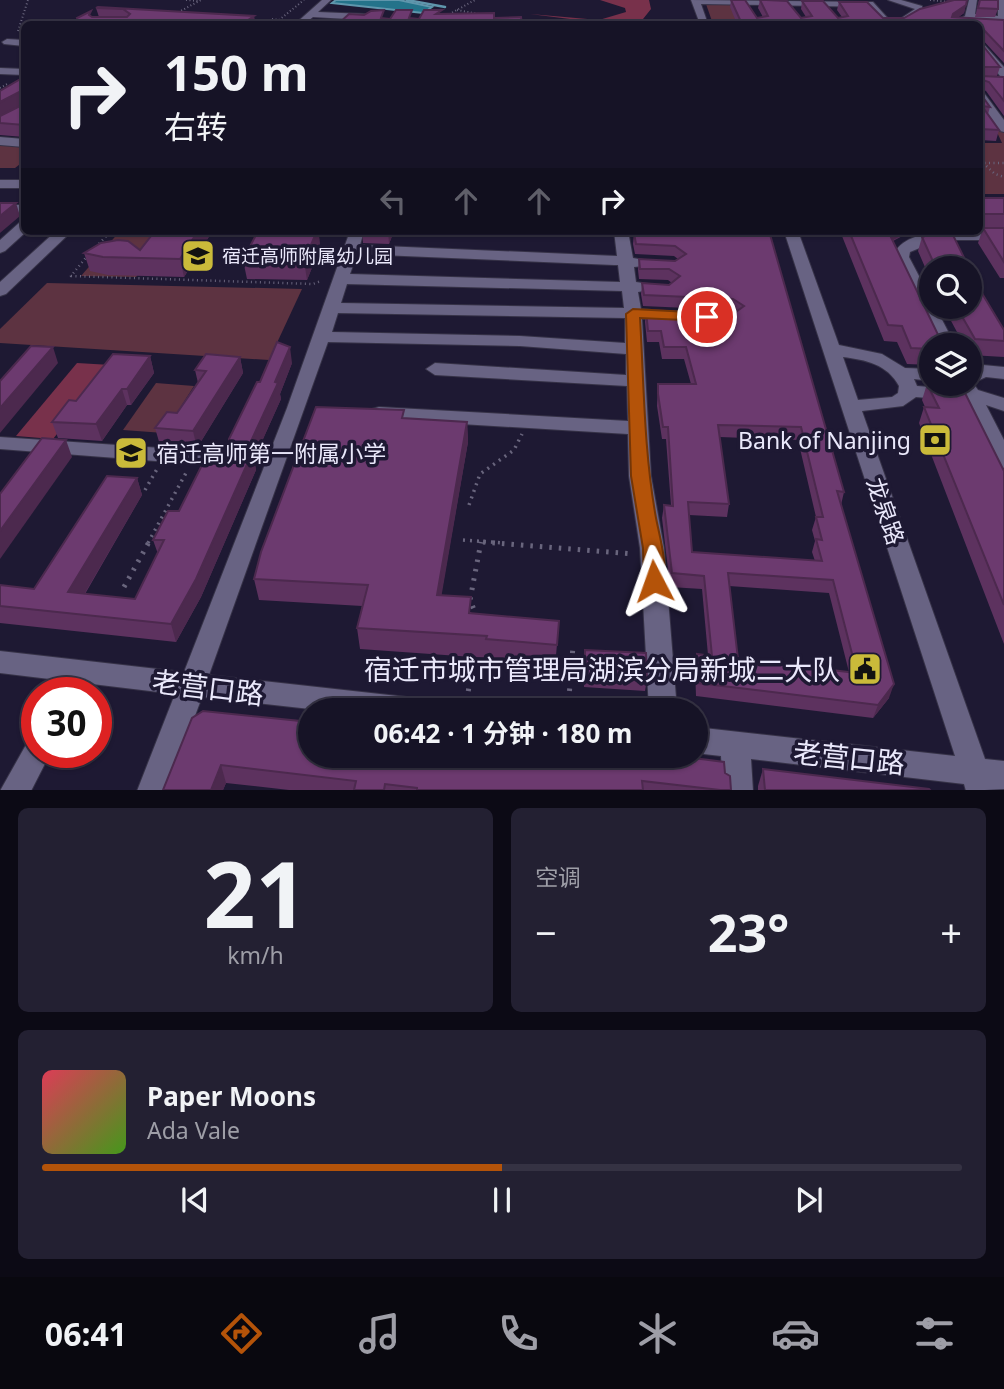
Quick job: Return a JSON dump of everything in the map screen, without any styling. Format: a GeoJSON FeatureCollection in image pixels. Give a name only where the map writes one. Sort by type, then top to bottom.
{"type":"FeatureCollection","features":[{"type":"Feature","properties":{"kind":"street"},"geometry":{"type":"LineString","coordinates":[[303,21],[327,0]]}},
{"type":"Feature","properties":{"kind":"street"},"geometry":{"type":"LineString","coordinates":[[829,7],[837,0]]}},
{"type":"Feature","properties":{"kind":"street"},"geometry":{"type":"LineString","coordinates":[[999,22],[1002,0]]}},
{"type":"Feature","properties":{"kind":"street"},"geometry":{"type":"LineString","coordinates":[[703,21],[696,1],[748,1],[793,7],[870,3],[886,21]]}},
{"type":"Feature","properties":{"kind":"street"},"geometry":{"type":"LineString","coordinates":[[748,1],[754,13]]}},
{"type":"Feature","properties":{"kind":"street"},"geometry":{"type":"LineString","coordinates":[[964,21],[973,2]]}},
{"type":"Feature","properties":{"kind":"street"},"geometry":{"type":"LineString","coordinates":[[829,7],[846,12]]}},
{"type":"Feature","properties":{"kind":"street"},"geometry":{"type":"LineString","coordinates":[[311,14],[365,17]]}},
{"type":"Feature","properties":{"kind":"street"},"geometry":{"type":"LineString","coordinates":[[983,47],[1004,74]]}},
{"type":"Feature","properties":{"kind":"street"},"geometry":{"type":"LineString","coordinates":[[0,71],[21,72]]}},
{"type":"Feature","properties":{"kind":"street"},"geometry":{"type":"LineString","coordinates":[[983,99],[1004,128]]}},
{"type":"Feature","properties":{"kind":"street"},"geometry":{"type":"LineString","coordinates":[[0,141],[21,143]]}},
{"type":"Feature","properties":{"kind":"street"},"geometry":{"type":"LineString","coordinates":[[0,184],[21,184]]}},
{"type":"Feature","properties":{"kind":"street"},"geometry":{"type":"LineString","coordinates":[[0,209],[21,209]]}},
{"type":"Feature","properties":{"kind":"street"},"geometry":{"type":"LineString","coordinates":[[0,248],[21,229]]}},
{"type":"Feature","properties":{"kind":"street"},"geometry":{"type":"LineString","coordinates":[[0,291],[61,235]]}},
{"type":"Feature","properties":{"kind":"street"},"geometry":{"type":"LineString","coordinates":[[622,235],[633,314],[639,476],[653,556],[662,698]]}},
{"type":"Feature","properties":{"kind":"street","name":"龙泉路"},"geometry":{"type":"LineString","coordinates":[[792,235],[978,781]]}},
{"type":"Feature","properties":{"kind":"street"},"geometry":{"type":"LineString","coordinates":[[152,790],[194,687],[297,408],[331,308],[333,274],[354,240]]}},
{"type":"Feature","properties":{"kind":"street"},"geometry":{"type":"LineString","coordinates":[[333,274],[656,288]]}},
{"type":"Feature","properties":{"kind":"street"},"geometry":{"type":"LineString","coordinates":[[331,308],[562,310],[658,315]]}},
{"type":"Feature","properties":{"kind":"street"},"geometry":{"type":"LineString","coordinates":[[321,337],[520,341],[634,349]]}},
{"type":"Feature","properties":{"kind":"street"},"geometry":{"type":"LineString","coordinates":[[435,369],[635,381]]}},
{"type":"Feature","properties":{"kind":"street"},"geometry":{"type":"LineString","coordinates":[[982,372],[1004,373]]}},
{"type":"Feature","properties":{"kind":"street"},"geometry":{"type":"LineString","coordinates":[[904,382],[919,378]]}},
{"type":"Feature","properties":{"kind":"street"},"geometry":{"type":"LineString","coordinates":[[904,382],[919,383]]}},
{"type":"Feature","properties":{"kind":"street"},"geometry":{"type":"LineString","coordinates":[[982,392],[1004,405]]}},
{"type":"Feature","properties":{"kind":"street"},"geometry":{"type":"LineString","coordinates":[[974,396],[1004,461]]}},
{"type":"Feature","properties":{"kind":"street"},"geometry":{"type":"LineString","coordinates":[[297,408],[324,409]]}},
{"type":"Feature","properties":{"kind":"street"},"geometry":{"type":"LineString","coordinates":[[364,412],[636,428]]}},
{"type":"Feature","properties":{"kind":"street"},"geometry":{"type":"LineString","coordinates":[[0,443],[220,459]]}},
{"type":"Feature","properties":{"kind":"street","name":"老营口路"},"geometry":{"type":"LineString","coordinates":[[0,662],[59,677]]}},
{"type":"Feature","properties":{"kind":"street","name":"老营口路"},"geometry":{"type":"LineString","coordinates":[[112,683],[194,687],[300,698]]}},
{"type":"Feature","properties":{"kind":"street","name":"老营口路"},"geometry":{"type":"LineString","coordinates":[[708,742],[978,781],[1004,775]]}},
{"type":"Feature","properties":{"kind":"street"},"geometry":{"type":"LineString","coordinates":[[735,745],[738,790]]}},
{"type":"Feature","properties":{"kind":"lane"},"geometry":{"type":"LineString","coordinates":[[892,0],[918,7],[920,10],[902,21]]}},
{"type":"Feature","properties":{"kind":"lane"},"geometry":{"type":"LineString","coordinates":[[940,333],[901,257],[903,250],[922,239],[937,236],[1004,236]]}},
{"type":"Feature","properties":{"kind":"lane"},"geometry":{"type":"LineString","coordinates":[[354,240],[651,264]]}},
{"type":"Feature","properties":{"kind":"lane"},"geometry":{"type":"LineString","coordinates":[[832,350],[878,359],[895,366],[904,382],[907,396],[896,402],[850,406]]}},
{"type":"Feature","properties":{"kind":"lane"},"geometry":{"type":"LineString","coordinates":[[14,790],[27,768]]}},
{"type":"Feature","properties":{"kind":"path"},"geometry":{"type":"LineString","coordinates":[[22,21],[28,0]]}},
{"type":"Feature","properties":{"kind":"path"},"geometry":{"type":"LineString","coordinates":[[186,0],[200,1]]}},
{"type":"Feature","properties":{"kind":"path"},"geometry":{"type":"LineString","coordinates":[[279,20],[304,0]]}},
{"type":"Feature","properties":{"kind":"path"},"geometry":{"type":"LineString","coordinates":[[444,17],[475,0]]}},
{"type":"Feature","properties":{"kind":"path"},"geometry":{"type":"LineString","coordinates":[[930,0],[973,2]]}},
{"type":"Feature","properties":{"kind":"path"},"geometry":{"type":"LineString","coordinates":[[166,19],[200,1]]}},
{"type":"Feature","properties":{"kind":"path"},"geometry":{"type":"LineString","coordinates":[[457,10],[483,14]]}},
{"type":"Feature","properties":{"kind":"path"},"geometry":{"type":"LineString","coordinates":[[508,19],[520,21]]}},
{"type":"Feature","properties":{"kind":"path"},"geometry":{"type":"LineString","coordinates":[[15,43],[21,23]]}},
{"type":"Feature","properties":{"kind":"path"},"geometry":{"type":"LineString","coordinates":[[983,163],[1004,163]]}},
{"type":"Feature","properties":{"kind":"path"},"geometry":{"type":"LineString","coordinates":[[983,165],[1004,177]]}},
{"type":"Feature","properties":{"kind":"path"},"geometry":{"type":"LineString","coordinates":[[107,235],[71,276],[313,284],[333,274]]}},
{"type":"Feature","properties":{"kind":"path"},"geometry":{"type":"LineString","coordinates":[[470,505],[479,476],[520,445],[525,422]]}},
{"type":"Feature","properties":{"kind":"path"},"geometry":{"type":"LineString","coordinates":[[145,490],[166,455]]}},
{"type":"Feature","properties":{"kind":"path"},"geometry":{"type":"LineString","coordinates":[[124,587],[195,457]]}},
{"type":"Feature","properties":{"kind":"path"},"geometry":{"type":"LineString","coordinates":[[463,540],[653,556]]}},
{"type":"Feature","properties":{"kind":"path"},"geometry":{"type":"LineString","coordinates":[[477,619],[470,600],[481,541]]}},
{"type":"Feature","properties":{"kind":"path"},"geometry":{"type":"LineString","coordinates":[[467,698],[474,645]]}},
{"type":"Feature","properties":{"kind":"path"},"geometry":{"type":"LineString","coordinates":[[569,698],[573,646]]}},
{"type":"Feature","properties":{"kind":"shaded area"},"geometry":{"type":"Polygon","coordinates":[[[600,0],[649,0],[651,9],[641,21],[586,21],[530,14],[599,20],[626,12],[625,8],[600,0]]]}},
{"type":"Feature","properties":{"kind":"shaded area"},"geometry":{"type":"Polygon","coordinates":[[[706,4],[737,4],[750,21],[712,21],[706,4]]]}},
{"type":"Feature","properties":{"kind":"shaded area"},"geometry":{"type":"Polygon","coordinates":[[[996,130],[1004,131],[1004,194],[983,194],[983,143],[1002,143],[996,130]]]}},
{"type":"Feature","properties":{"kind":"shaded area"},"geometry":{"type":"Polygon","coordinates":[[[0,145],[21,147],[21,163],[15,168],[0,168],[0,145]]]}},
{"type":"Feature","properties":{"kind":"shaded area"},"geometry":{"type":"Polygon","coordinates":[[[117,235],[168,235],[136,277],[81,276],[117,235]]]}},
{"type":"Feature","properties":{"kind":"shaded area"},"geometry":{"type":"Polygon","coordinates":[[[47,283],[302,289],[269,360],[0,343],[0,329],[47,283]]]}},
{"type":"Feature","properties":{"kind":"shaded area"},"geometry":{"type":"Polygon","coordinates":[[[77,363],[111,365],[53,439],[16,436],[77,363]]]}},
{"type":"Feature","properties":{"kind":"shaded area"},"geometry":{"type":"Polygon","coordinates":[[[156,383],[194,386],[164,433],[123,430],[156,383]]]}},
{"type":"Feature","properties":{"kind":"water"},"geometry":{"type":"Polygon","coordinates":[[[336,0],[399,0],[432,7],[423,13],[332,3],[336,0]]]}},
{"type":"Feature","properties":{"kind":"building"},"geometry":{"type":"Polygon","coordinates":[[[731,0],[745,0],[757,18],[768,16],[760,0],[766,0],[787,1],[801,18],[812,16],[802,1],[823,1],[838,18],[848,16],[839,2],[867,2],[883,18],[904,18],[920,9],[954,0],[967,0],[966,5],[952,17],[1004,20],[1004,51],[983,29],[983,21],[741,21],[731,0]]]}},
{"type":"Feature","properties":{"kind":"building"},"geometry":{"type":"Polygon","coordinates":[[[980,0],[998,0],[998,9],[978,8],[980,0]]]}},
{"type":"Feature","properties":{"kind":"building"},"geometry":{"type":"Polygon","coordinates":[[[98,7],[254,16],[246,21],[78,21],[77,18],[91,11],[89,15],[92,17],[127,17],[130,14],[123,9],[96,8],[98,7]]]}},
{"type":"Feature","properties":{"kind":"building"},"geometry":{"type":"Polygon","coordinates":[[[384,10],[381,18],[390,19],[396,10],[412,10],[409,18],[419,19],[424,10],[442,10],[436,14],[494,13],[494,18],[521,17],[522,21],[341,21],[349,14],[364,15],[371,11],[384,10]]]}},
{"type":"Feature","properties":{"kind":"building"},"geometry":{"type":"Polygon","coordinates":[[[983,46],[1000,67],[983,67],[983,46]]]}},
{"type":"Feature","properties":{"kind":"building"},"geometry":{"type":"Polygon","coordinates":[[[983,76],[1004,77],[1004,101],[989,82],[983,80],[983,76]]]}},
{"type":"Feature","properties":{"kind":"building"},"geometry":{"type":"Polygon","coordinates":[[[21,79],[21,92],[0,102],[0,91],[21,79]]]}},
{"type":"Feature","properties":{"kind":"building"},"geometry":{"type":"Polygon","coordinates":[[[983,97],[990,107],[983,106],[983,97]]]}},
{"type":"Feature","properties":{"kind":"building"},"geometry":{"type":"Polygon","coordinates":[[[21,106],[21,125],[0,123],[0,116],[21,106]]]}},
{"type":"Feature","properties":{"kind":"building"},"geometry":{"type":"Polygon","coordinates":[[[983,107],[999,130],[983,129],[983,107]]]}},
{"type":"Feature","properties":{"kind":"building"},"geometry":{"type":"Polygon","coordinates":[[[983,198],[1004,198],[1004,214],[983,214],[983,198]]]}},
{"type":"Feature","properties":{"kind":"building"},"geometry":{"type":"Polygon","coordinates":[[[0,203],[16,203],[0,216],[0,203]]]}},
{"type":"Feature","properties":{"kind":"building"},"geometry":{"type":"Polygon","coordinates":[[[983,228],[1004,228],[1004,262],[983,228]]]}},
{"type":"Feature","properties":{"kind":"building"},"geometry":{"type":"Polygon","coordinates":[[[152,235],[195,235],[180,259],[103,257],[84,253],[101,243],[118,240],[128,241],[140,250],[152,235]]]}},
{"type":"Feature","properties":{"kind":"building"},"geometry":{"type":"Polygon","coordinates":[[[256,235],[315,235],[304,261],[243,260],[256,235]]]}},
{"type":"Feature","properties":{"kind":"building"},"geometry":{"type":"Polygon","coordinates":[[[634,235],[770,235],[844,492],[837,491],[894,684],[878,705],[698,683],[697,654],[712,656],[704,576],[672,573],[664,505],[673,506],[668,427],[663,427],[658,394],[658,384],[696,384],[686,347],[664,347],[661,331],[648,331],[646,310],[733,314],[744,306],[733,299],[644,295],[642,283],[669,285],[680,276],[669,269],[640,269],[639,259],[675,261],[686,254],[675,246],[636,244],[634,235]],[[718,425],[729,504],[688,502],[692,552],[822,561],[816,539],[822,540],[816,517],[823,517],[801,427],[718,425]],[[728,573],[738,659],[857,673],[833,580],[728,573]]]}},
{"type":"Feature","properties":{"kind":"building"},"geometry":{"type":"Polygon","coordinates":[[[851,235],[890,235],[919,295],[919,319],[930,319],[937,333],[919,333],[919,348],[911,348],[902,326],[888,325],[851,235]]]}},
{"type":"Feature","properties":{"kind":"building"},"geometry":{"type":"Polygon","coordinates":[[[928,235],[953,235],[963,256],[931,256],[922,237],[928,235]]]}},
{"type":"Feature","properties":{"kind":"building"},"geometry":{"type":"Polygon","coordinates":[[[982,293],[1004,330],[1004,341],[982,339],[982,333],[972,333],[963,319],[982,319],[982,293]]]}},
{"type":"Feature","properties":{"kind":"building"},"geometry":{"type":"Polygon","coordinates":[[[277,342],[290,347],[275,382],[278,383],[246,452],[252,453],[196,579],[171,624],[0,606],[0,585],[34,589],[107,476],[137,478],[68,592],[135,599],[164,540],[153,540],[168,511],[179,511],[209,451],[223,451],[229,444],[229,439],[257,382],[260,382],[277,342]]]}},
{"type":"Feature","properties":{"kind":"building"},"geometry":{"type":"Polygon","coordinates":[[[31,346],[53,347],[0,408],[0,381],[31,346]]]}},
{"type":"Feature","properties":{"kind":"building"},"geometry":{"type":"Polygon","coordinates":[[[113,354],[150,356],[127,389],[122,389],[96,424],[52,422],[69,400],[76,401],[113,354]]]}},
{"type":"Feature","properties":{"kind":"building"},"geometry":{"type":"Polygon","coordinates":[[[206,354],[240,357],[193,431],[155,428],[167,412],[177,413],[206,371],[195,370],[206,354]]]}},
{"type":"Feature","properties":{"kind":"building"},"geometry":{"type":"Polygon","coordinates":[[[933,396],[966,396],[1004,471],[1004,605],[924,407],[939,408],[933,396]]]}},
{"type":"Feature","properties":{"kind":"building"},"geometry":{"type":"Polygon","coordinates":[[[316,407],[404,410],[402,418],[467,422],[437,595],[471,597],[469,613],[559,621],[557,645],[486,639],[487,636],[357,628],[368,585],[254,579],[261,552],[316,407]]]}},
{"type":"Feature","properties":{"kind":"building"},"geometry":{"type":"Polygon","coordinates":[[[42,438],[66,440],[0,531],[0,494],[42,438]]]}},
{"type":"Feature","properties":{"kind":"building"},"geometry":{"type":"Polygon","coordinates":[[[585,650],[646,653],[647,679],[585,675],[585,650]]]}},
{"type":"Feature","properties":{"kind":"building"},"geometry":{"type":"Polygon","coordinates":[[[203,711],[298,721],[298,768],[708,768],[708,760],[724,762],[725,773],[730,776],[731,790],[642,781],[643,790],[417,790],[385,784],[384,790],[354,790],[356,781],[221,765],[211,790],[163,790],[192,718],[203,711]]]}},
{"type":"Feature","properties":{"kind":"building"},"geometry":{"type":"Polygon","coordinates":[[[763,769],[929,789],[930,790],[765,790],[763,769]]]}},
{"type":"Feature","properties":{"kind":"waterway"},"geometry":{"type":"LineString","coordinates":[[407,0],[445,7]]}},
{"type":"Feature","properties":{"kind":"place","name":"宿迁高师附属幼儿园"},"geometry":{"type":"Point","coordinates":[198,256]}},
{"type":"Feature","properties":{"kind":"place","name":"Bank of Nanjing"},"geometry":{"type":"Point","coordinates":[935,440]}},
{"type":"Feature","properties":{"kind":"place","name":"宿迁高师第一附属小学"},"geometry":{"type":"Point","coordinates":[131,453]}},
{"type":"Feature","properties":{"kind":"place","name":"宿迁市城市管理局湖滨分局新城二大队"},"geometry":{"type":"Point","coordinates":[865,669]}},
{"type":"Feature","properties":{"kind":"route"},"geometry":{"type":"LineString","coordinates":[[654,581],[652,548],[639,476],[633,314],[707,317]]}}]}
